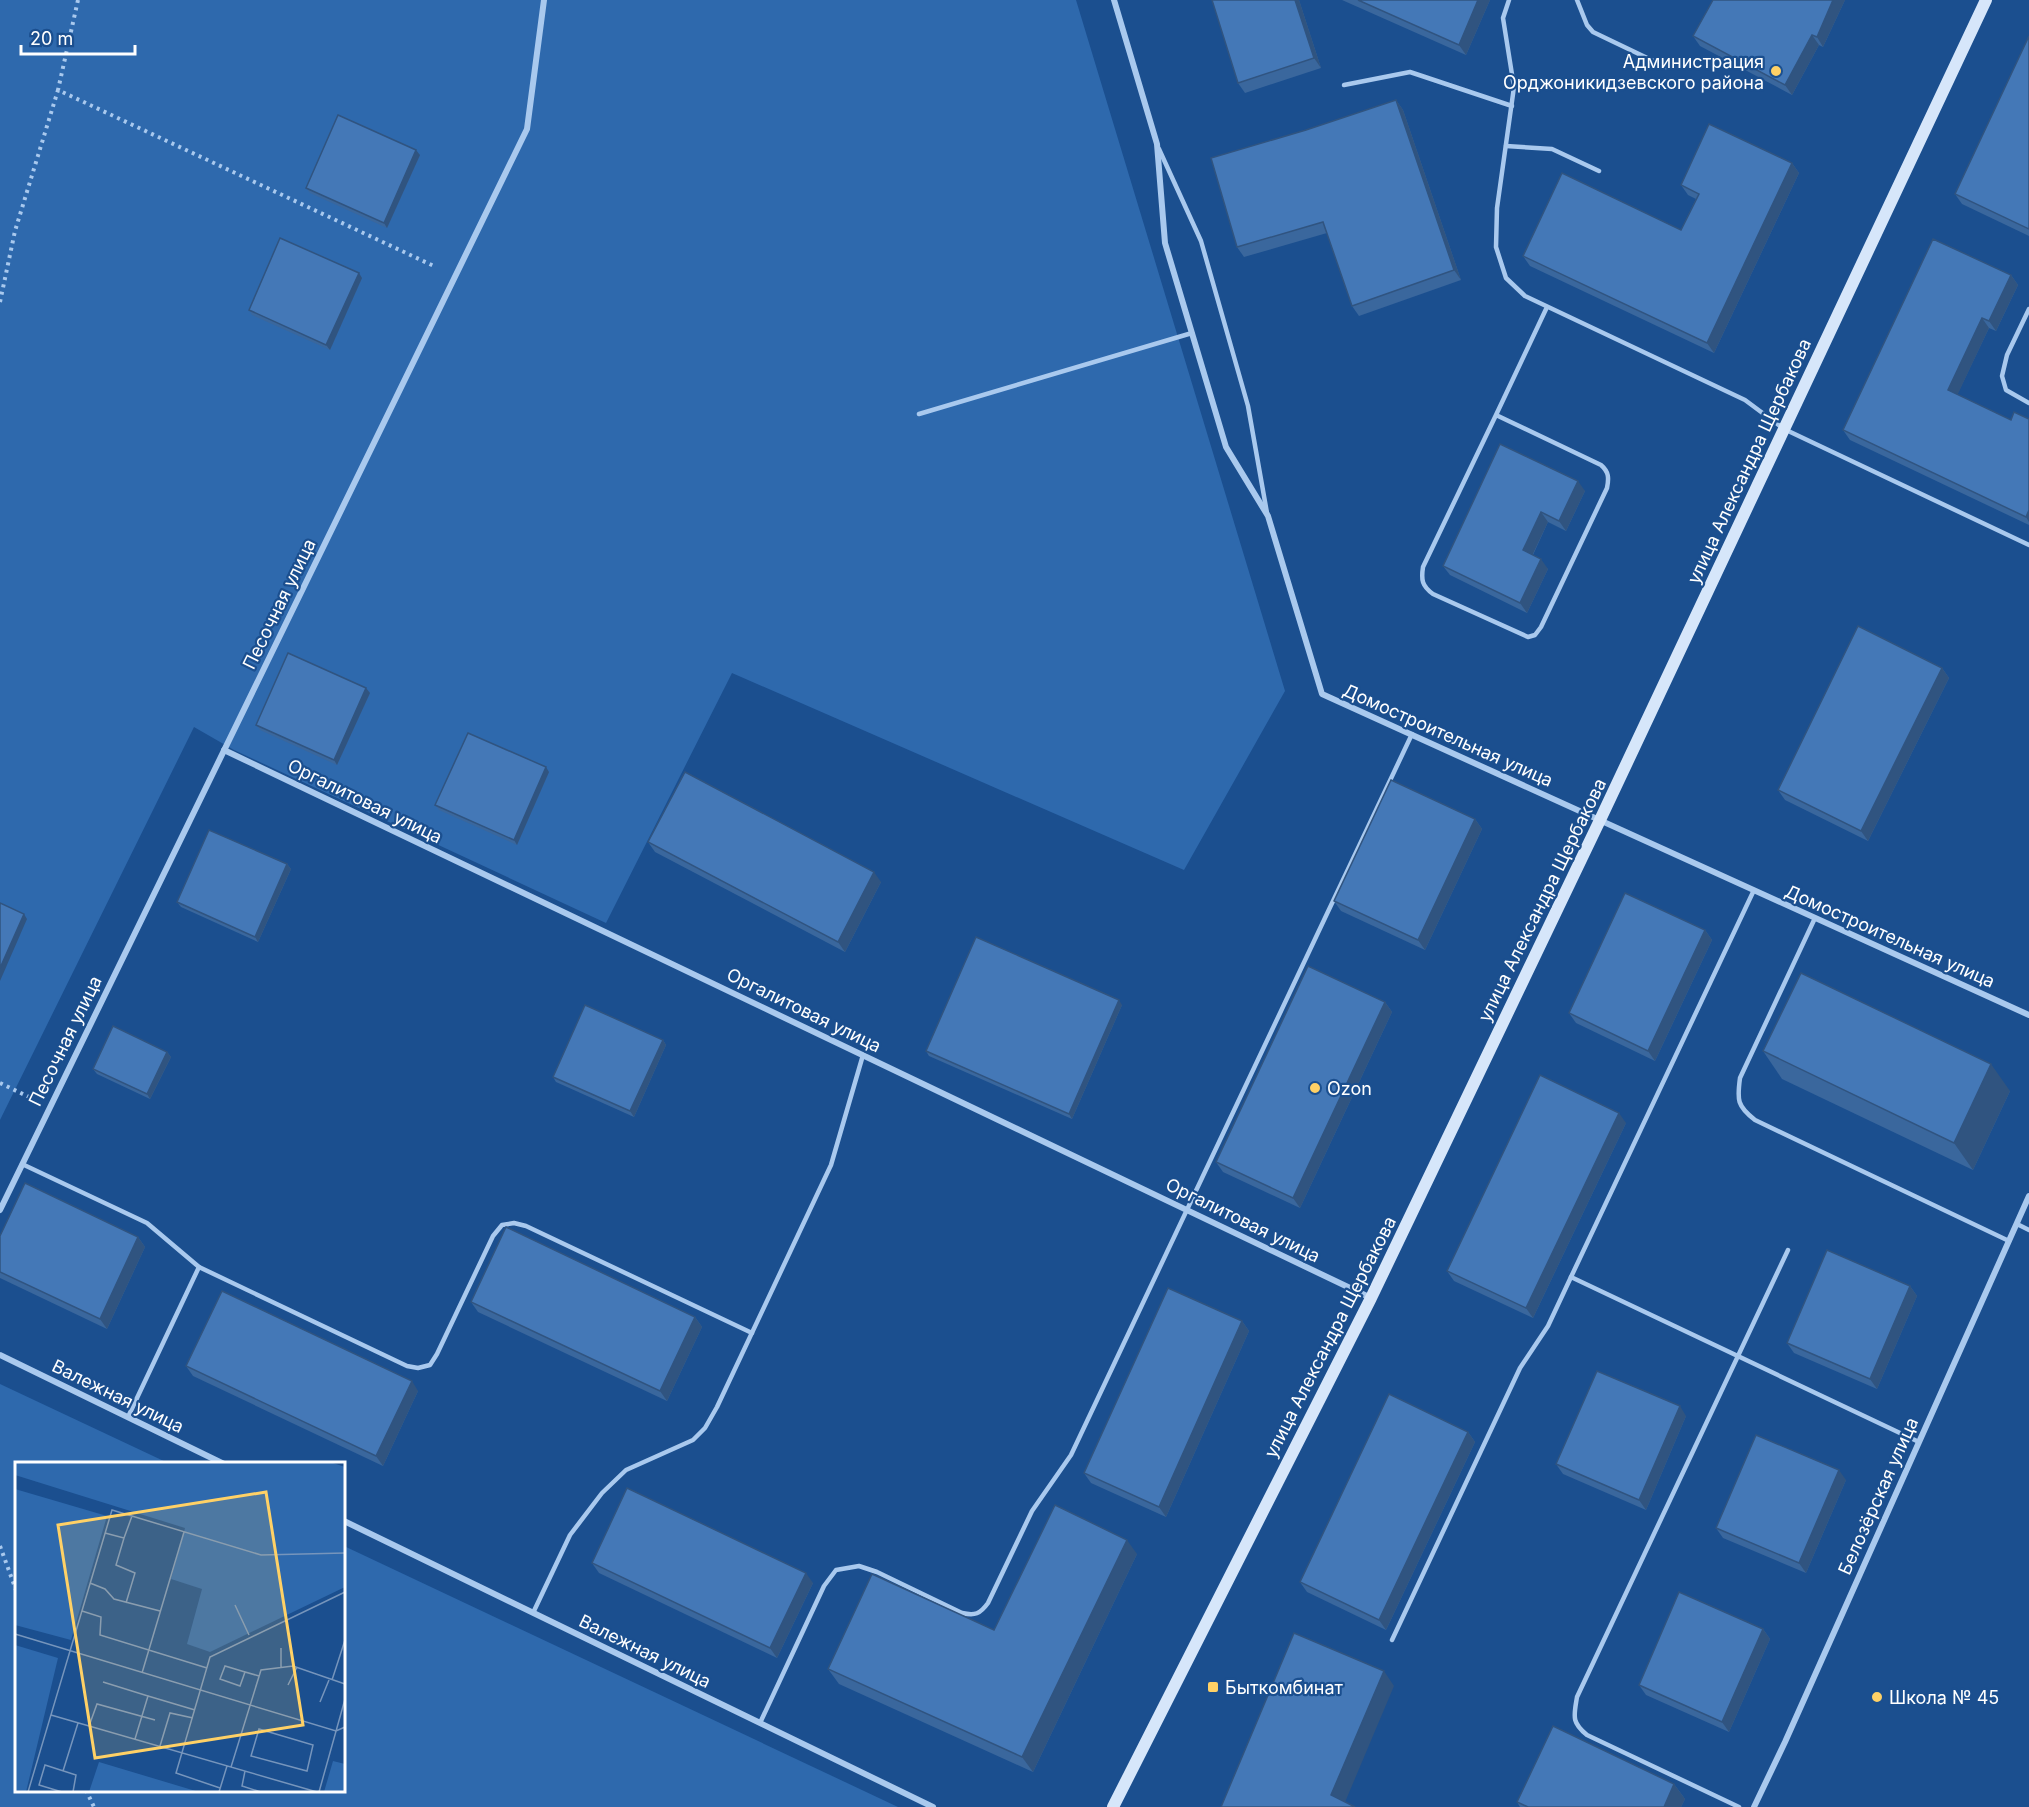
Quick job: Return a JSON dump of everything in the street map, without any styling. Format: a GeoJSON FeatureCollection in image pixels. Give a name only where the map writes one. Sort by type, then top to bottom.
{"type":"FeatureCollection","features":[{"type":"Feature","properties":{"kind":"street","name":"Песочная улица"},"geometry":{"type":"LineString","coordinates":[[0,1210],[527,129],[544,0]]}},
{"type":"Feature","properties":{"kind":"street","name":"Домостроительная улица"},"geometry":{"type":"LineString","coordinates":[[1114,0],[1157,144],[1165,243],[1226,447],[1268,516],[1322,694],[2029,1015]]}},
{"type":"Feature","properties":{"kind":"street","name":"улица Александра Щербакова"},"geometry":{"type":"LineString","coordinates":[[1113,1807],[1371,1298],[1600,820],[1986,0]]}},
{"type":"Feature","properties":{"kind":"street","name":"Оргалитовая улица"},"geometry":{"type":"LineString","coordinates":[[224,750],[1371,1298]]}},
{"type":"Feature","properties":{"kind":"street","name":"Белозёрская улица"},"geometry":{"type":"LineString","coordinates":[[1754,1807],[2029,1197]]}},
{"type":"Feature","properties":{"kind":"street","name":"Валежная улица"},"geometry":{"type":"LineString","coordinates":[[0,1355],[220,1462]]}},
{"type":"Feature","properties":{"kind":"street","name":"Валежная улица"},"geometry":{"type":"LineString","coordinates":[[345,1521],[933,1807]]}},
{"type":"Feature","properties":{"kind":"lane"},"geometry":{"type":"LineString","coordinates":[[1509,0],[1503,18],[1513,77],[1512,106],[1497,208],[1496,247],[1506,278],[1525,296],[1744,400],[1784,429],[2029,545]]}},
{"type":"Feature","properties":{"kind":"lane"},"geometry":{"type":"LineString","coordinates":[[1577,0],[1587,26],[1593,32],[1666,67]]}},
{"type":"Feature","properties":{"kind":"lane"},"geometry":{"type":"LineString","coordinates":[[1344,85],[1410,72],[1512,106]]}},
{"type":"Feature","properties":{"kind":"lane"},"geometry":{"type":"LineString","coordinates":[[1157,144],[1201,241],[1248,406],[1268,516]]}},
{"type":"Feature","properties":{"kind":"lane"},"geometry":{"type":"LineString","coordinates":[[1506,146],[1552,149],[1599,171]]}},
{"type":"Feature","properties":{"kind":"lane"},"geometry":{"type":"LineString","coordinates":[[1496,415],[1601,465],[1607,470],[1609,479],[1607,488],[1541,627],[1535,635],[1528,637],[1433,594],[1425,588],[1421,579],[1423,567],[1547,307]]}},
{"type":"Feature","properties":{"kind":"lane"},"geometry":{"type":"LineString","coordinates":[[2029,309],[2007,355],[2002,376],[2006,390],[2029,404]]}},
{"type":"Feature","properties":{"kind":"lane"},"geometry":{"type":"LineString","coordinates":[[919,414],[1192,333]]}},
{"type":"Feature","properties":{"kind":"lane"},"geometry":{"type":"LineString","coordinates":[[760,1723],[824,1586],[836,1570],[859,1566],[878,1572],[963,1613],[972,1615],[981,1612],[988,1603],[1032,1511],[1071,1455],[1412,735]]}},
{"type":"Feature","properties":{"kind":"lane"},"geometry":{"type":"LineString","coordinates":[[1392,1640],[1520,1368],[1548,1326],[1754,890]]}},
{"type":"Feature","properties":{"kind":"lane"},"geometry":{"type":"LineString","coordinates":[[1815,918],[1740,1078],[1737,1097],[1743,1110],[1755,1120],[2009,1241]]}},
{"type":"Feature","properties":{"kind":"lane"},"geometry":{"type":"LineString","coordinates":[[533,1613],[570,1534],[603,1493],[626,1470],[693,1440],[705,1428],[831,1165],[863,1055]]}},
{"type":"Feature","properties":{"kind":"lane"},"geometry":{"type":"LineString","coordinates":[[22,1164],[147,1223],[199,1268],[397,1361],[418,1368],[430,1365],[437,1354],[493,1236],[502,1225],[514,1223],[526,1226],[752,1333]]}},
{"type":"Feature","properties":{"kind":"lane"},"geometry":{"type":"LineString","coordinates":[[2017,1224],[2029,1230]]}},
{"type":"Feature","properties":{"kind":"lane"},"geometry":{"type":"LineString","coordinates":[[1739,1807],[1587,1735],[1577,1727],[1574,1716],[1577,1697],[1788,1250]]}},
{"type":"Feature","properties":{"kind":"lane"},"geometry":{"type":"LineString","coordinates":[[128,1417],[199,1268]]}},
{"type":"Feature","properties":{"kind":"lane"},"geometry":{"type":"LineString","coordinates":[[1570,1277],[1919,1442]]}},
{"type":"Feature","properties":{"kind":"path"},"geometry":{"type":"LineString","coordinates":[[0,302],[15,231],[58,90],[78,0]]}},
{"type":"Feature","properties":{"kind":"path"},"geometry":{"type":"LineString","coordinates":[[58,90],[455,277]]}},
{"type":"Feature","properties":{"kind":"path"},"geometry":{"type":"LineString","coordinates":[[0,1083],[50,1107]]}},
{"type":"Feature","properties":{"kind":"path"},"geometry":{"type":"LineString","coordinates":[[0,1546],[15,1587]]}},
{"type":"Feature","properties":{"kind":"path"},"geometry":{"type":"LineString","coordinates":[[86,1792],[94,1807]]}},
{"type":"Feature","properties":{"kind":"shaded area"},"geometry":{"type":"Polygon","coordinates":[[[0,0],[1076,0],[1285,691],[1184,870],[732,673],[606,923],[234,750],[194,727],[0,1120],[0,0]]]}},
{"type":"Feature","properties":{"kind":"shaded area"},"geometry":{"type":"Polygon","coordinates":[[[0,1384],[166,1462],[15,1462],[15,1792],[345,1792],[345,1546],[898,1807],[0,1807],[0,1384]]]}},
{"type":"Feature","properties":{"kind":"building"},"geometry":{"type":"Polygon","coordinates":[[[1212,0],[1295,0],[1314,58],[1238,83],[1212,0]]]}},
{"type":"Feature","properties":{"kind":"building"},"geometry":{"type":"Polygon","coordinates":[[[1358,0],[1478,0],[1459,45],[1358,0]]]}},
{"type":"Feature","properties":{"kind":"building","name":"Администрация Орджоникидзевского района"},"geometry":{"type":"Polygon","coordinates":[[[1713,0],[1833,0],[1817,37],[1812,35],[1785,85],[1693,36],[1713,0]]]}},
{"type":"Feature","properties":{"kind":"building"},"geometry":{"type":"Polygon","coordinates":[[[2029,36],[2029,229],[1955,194],[2029,36]]]}},
{"type":"Feature","properties":{"kind":"building"},"geometry":{"type":"Polygon","coordinates":[[[1396,100],[1454,270],[1352,306],[1323,222],[1237,247],[1211,158],[1396,100]]]}},
{"type":"Feature","properties":{"kind":"building"},"geometry":{"type":"Polygon","coordinates":[[[338,115],[416,150],[384,223],[306,188],[338,115]]]}},
{"type":"Feature","properties":{"kind":"building"},"geometry":{"type":"Polygon","coordinates":[[[1709,124],[1792,163],[1707,343],[1523,256],[1562,173],[1681,230],[1699,194],[1681,185],[1709,124]]]}},
{"type":"Feature","properties":{"kind":"building"},"geometry":{"type":"Polygon","coordinates":[[[280,238],[359,273],[326,345],[249,310],[280,238]]]}},
{"type":"Feature","properties":{"kind":"building"},"geometry":{"type":"Polygon","coordinates":[[[1933,239],[2011,275],[1989,321],[1982,318],[1948,390],[2011,420],[2014,412],[2029,419],[2029,510],[2026,517],[1843,430],[1933,239]]]}},
{"type":"Feature","properties":{"kind":"building"},"geometry":{"type":"Polygon","coordinates":[[[1500,444],[1578,481],[1559,521],[1541,512],[1523,550],[1541,559],[1520,603],[1443,566],[1500,444]]]}},
{"type":"Feature","properties":{"kind":"building"},"geometry":{"type":"Polygon","coordinates":[[[1858,626],[1942,668],[1861,831],[1778,790],[1858,626]]]}},
{"type":"Feature","properties":{"kind":"building"},"geometry":{"type":"Polygon","coordinates":[[[288,653],[366,688],[334,760],[256,725],[288,653]]]}},
{"type":"Feature","properties":{"kind":"building"},"geometry":{"type":"Polygon","coordinates":[[[468,733],[546,767],[514,840],[435,805],[468,733]]]}},
{"type":"Feature","properties":{"kind":"building"},"geometry":{"type":"Polygon","coordinates":[[[685,772],[874,872],[838,942],[648,842],[685,772]]]}},
{"type":"Feature","properties":{"kind":"building"},"geometry":{"type":"Polygon","coordinates":[[[1391,780],[1475,819],[1418,940],[1334,901],[1391,780]]]}},
{"type":"Feature","properties":{"kind":"building"},"geometry":{"type":"Polygon","coordinates":[[[209,830],[287,864],[255,937],[177,902],[209,830]]]}},
{"type":"Feature","properties":{"kind":"building"},"geometry":{"type":"Polygon","coordinates":[[[1625,893],[1705,930],[1648,1051],[1569,1013],[1625,893]]]}},
{"type":"Feature","properties":{"kind":"building"},"geometry":{"type":"Polygon","coordinates":[[[0,903],[24,914],[0,968],[0,903]]]}},
{"type":"Feature","properties":{"kind":"building"},"geometry":{"type":"Polygon","coordinates":[[[976,937],[1119,1000],[1069,1114],[926,1051],[976,937]]]}},
{"type":"Feature","properties":{"kind":"building"},"geometry":{"type":"Polygon","coordinates":[[[1308,966],[1385,1002],[1293,1198],[1216,1162],[1308,966]]]}},
{"type":"Feature","properties":{"kind":"building"},"geometry":{"type":"Polygon","coordinates":[[[1801,973],[1991,1064],[1954,1143],[1763,1051],[1801,973]]]}},
{"type":"Feature","properties":{"kind":"building"},"geometry":{"type":"Polygon","coordinates":[[[585,1005],[663,1040],[630,1111],[553,1077],[585,1005]]]}},
{"type":"Feature","properties":{"kind":"building"},"geometry":{"type":"Polygon","coordinates":[[[113,1026],[167,1052],[147,1094],[93,1069],[113,1026]]]}},
{"type":"Feature","properties":{"kind":"building"},"geometry":{"type":"Polygon","coordinates":[[[1540,1075],[1619,1113],[1526,1308],[1447,1271],[1540,1075]]]}},
{"type":"Feature","properties":{"kind":"building"},"geometry":{"type":"Polygon","coordinates":[[[25,1183],[138,1237],[100,1319],[0,1272],[0,1236],[25,1183]]]}},
{"type":"Feature","properties":{"kind":"building"},"geometry":{"type":"Polygon","coordinates":[[[506,1227],[695,1317],[660,1391],[471,1302],[506,1227]]]}},
{"type":"Feature","properties":{"kind":"building"},"geometry":{"type":"Polygon","coordinates":[[[1827,1250],[1910,1286],[1870,1379],[1787,1343],[1827,1250]]]}},
{"type":"Feature","properties":{"kind":"building"},"geometry":{"type":"Polygon","coordinates":[[[1168,1288],[1242,1321],[1159,1507],[1084,1473],[1168,1288]]]}},
{"type":"Feature","properties":{"kind":"building"},"geometry":{"type":"Polygon","coordinates":[[[222,1291],[412,1381],[376,1456],[186,1366],[222,1291]]]}},
{"type":"Feature","properties":{"kind":"building"},"geometry":{"type":"Polygon","coordinates":[[[1597,1371],[1680,1406],[1639,1500],[1556,1464],[1597,1371]]]}},
{"type":"Feature","properties":{"kind":"building"},"geometry":{"type":"Polygon","coordinates":[[[1389,1394],[1468,1432],[1379,1620],[1300,1582],[1389,1394]]]}},
{"type":"Feature","properties":{"kind":"building"},"geometry":{"type":"Polygon","coordinates":[[[1756,1435],[1839,1470],[1799,1563],[1716,1528],[1756,1435]]]}},
{"type":"Feature","properties":{"kind":"building"},"geometry":{"type":"Polygon","coordinates":[[[627,1488],[806,1573],[770,1648],[592,1563],[627,1488]]]}},
{"type":"Feature","properties":{"kind":"building"},"geometry":{"type":"Polygon","coordinates":[[[1055,1505],[1127,1540],[1022,1757],[828,1669],[872,1574],[994,1630],[1055,1505]]]}},
{"type":"Feature","properties":{"kind":"building"},"geometry":{"type":"Polygon","coordinates":[[[1679,1592],[1763,1629],[1722,1722],[1639,1685],[1679,1592]]]}},
{"type":"Feature","properties":{"kind":"building"},"geometry":{"type":"Polygon","coordinates":[[[1294,1633],[1384,1671],[1331,1795],[1355,1807],[1221,1807],[1294,1633]]]}},
{"type":"Feature","properties":{"kind":"building"},"geometry":{"type":"Polygon","coordinates":[[[1553,1726],[1674,1784],[1664,1807],[1528,1807],[1517,1802],[1553,1726]]]}},
{"type":"Feature","properties":{"kind":"place","name":"Администрация Орджоникидзевского района"},"geometry":{"type":"Point","coordinates":[1776,71]}},
{"type":"Feature","properties":{"kind":"place","name":"Ozon"},"geometry":{"type":"Point","coordinates":[1315,1088]}},
{"type":"Feature","properties":{"kind":"place","name":"Быткомбинат"},"geometry":{"type":"Point","coordinates":[1213,1687]}},
{"type":"Feature","properties":{"kind":"place","name":"Школа № 45"},"geometry":{"type":"Point","coordinates":[1877,1697]}}]}
